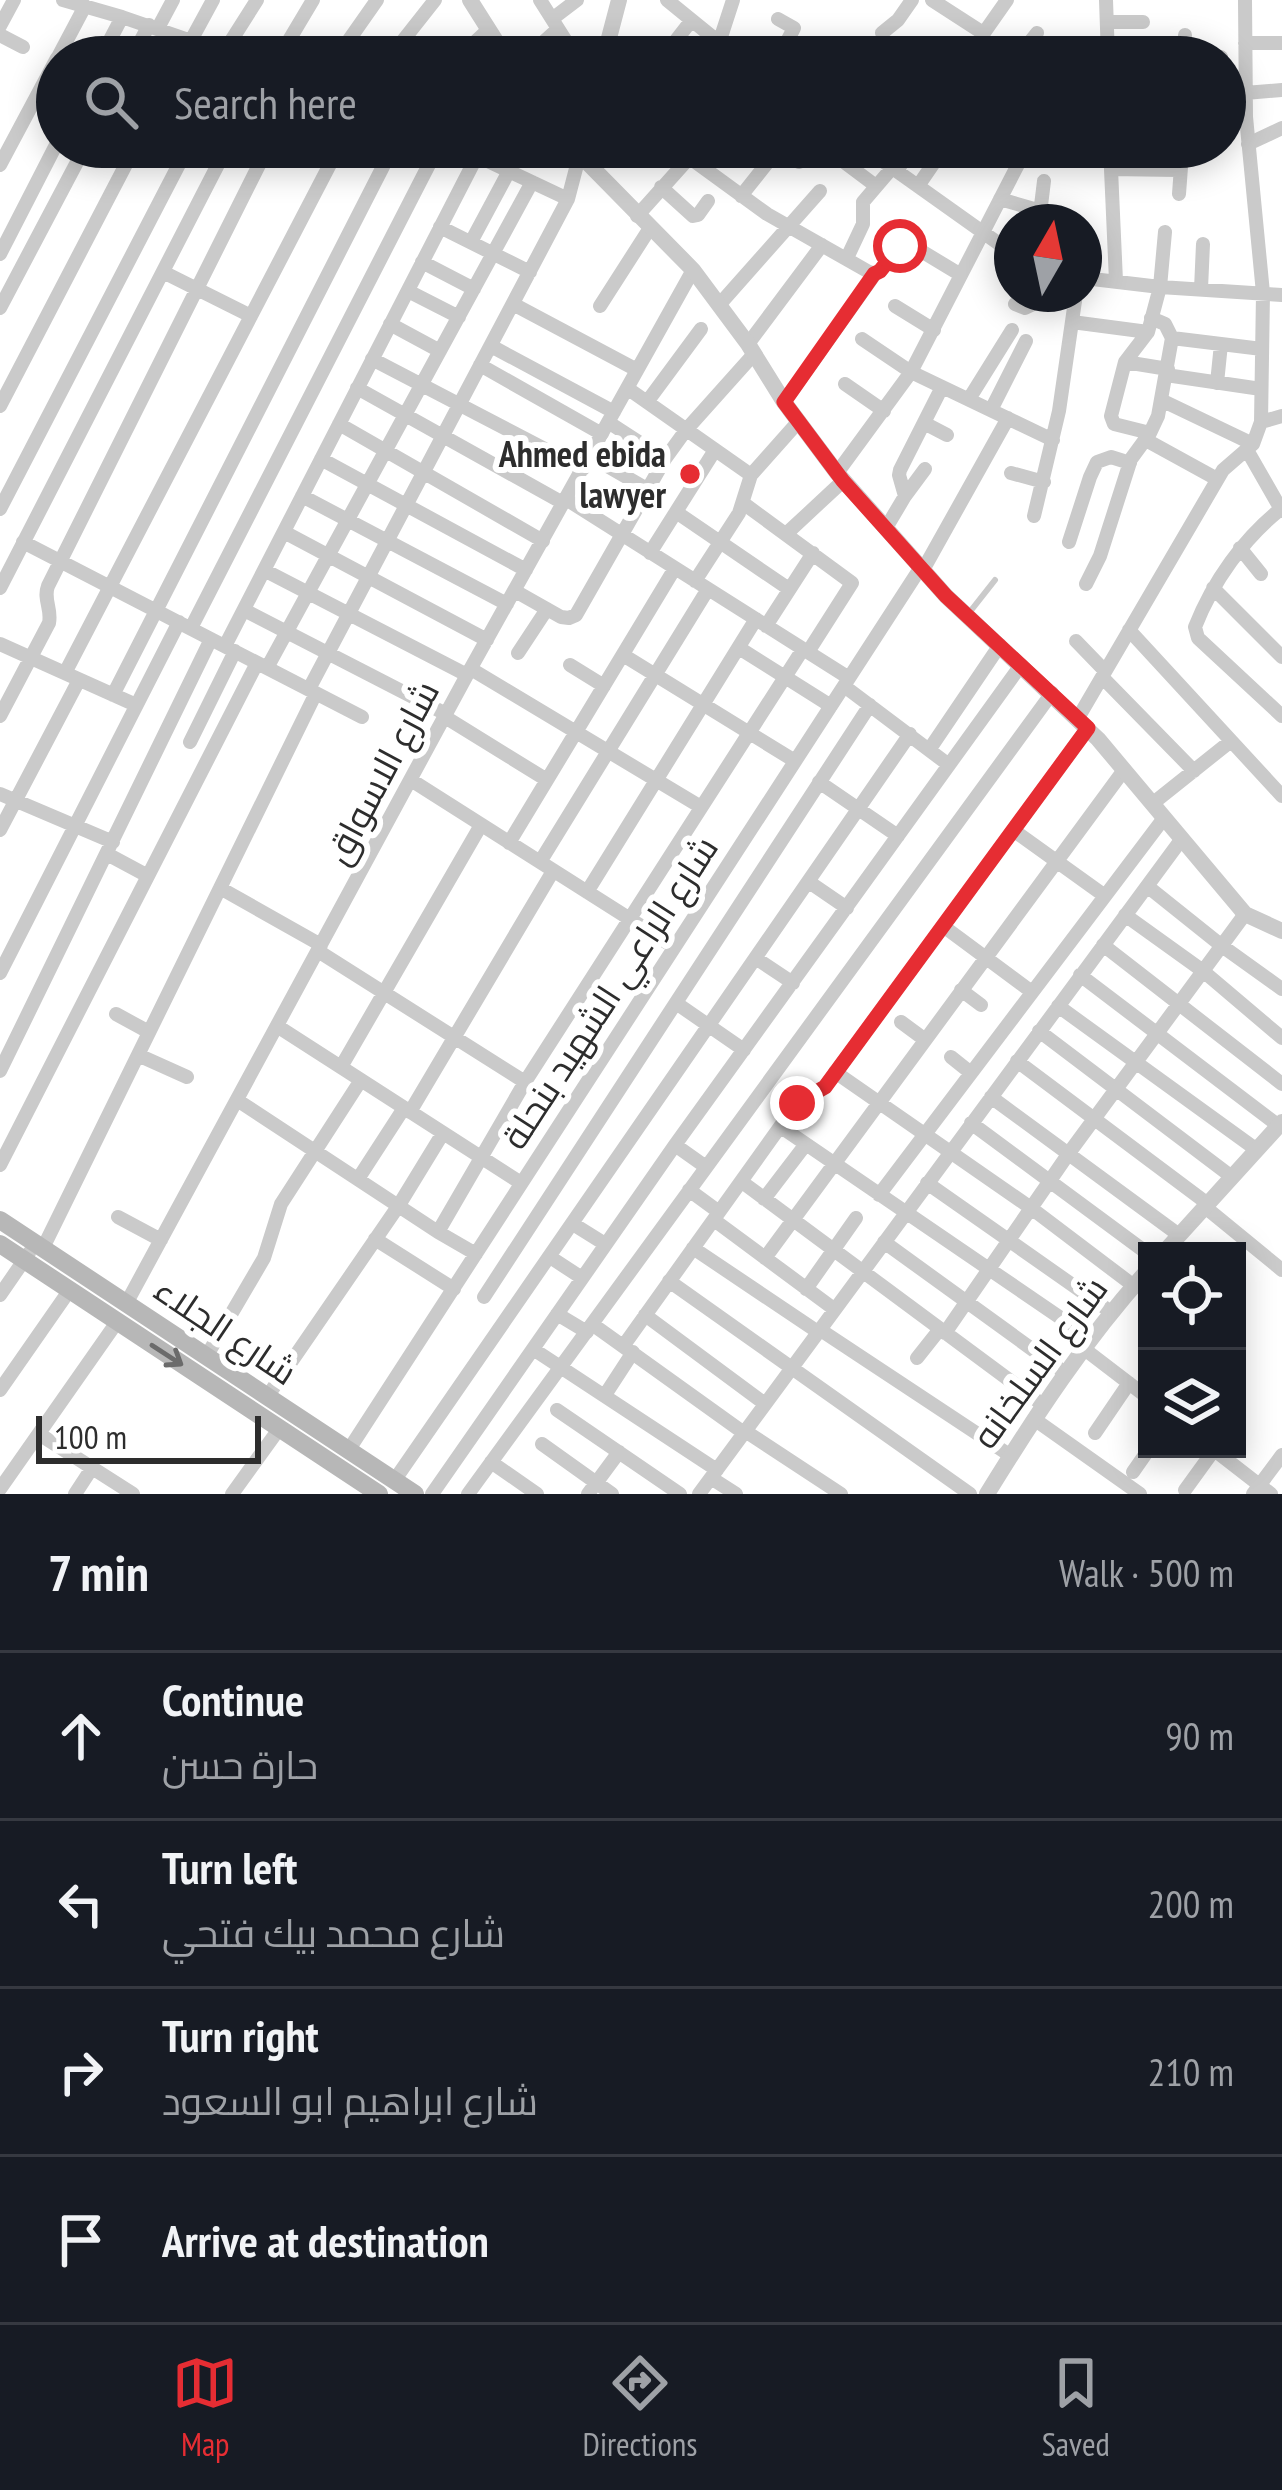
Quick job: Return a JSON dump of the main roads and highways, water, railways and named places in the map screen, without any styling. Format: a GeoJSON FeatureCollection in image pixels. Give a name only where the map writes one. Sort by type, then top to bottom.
{"type":"FeatureCollection","features":[{"type":"Feature","properties":{"kind":"main road","name":"شارع الجلاء"},"geometry":{"type":"LineString","coordinates":[[0,1220],[69,1291],[279,1429],[348,1451],[387,1487]]}},
{"type":"Feature","properties":{"kind":"main road","name":"شارع الجلاء"},"geometry":{"type":"LineString","coordinates":[[0,1244],[34,1251],[126,1304],[267,1397],[308,1436],[387,1487],[416,1494]]}},
{"type":"Feature","properties":{"kind":"place","name":"Ahmed ebida lawyer"},"geometry":{"type":"Point","coordinates":[690,474]}}]}
